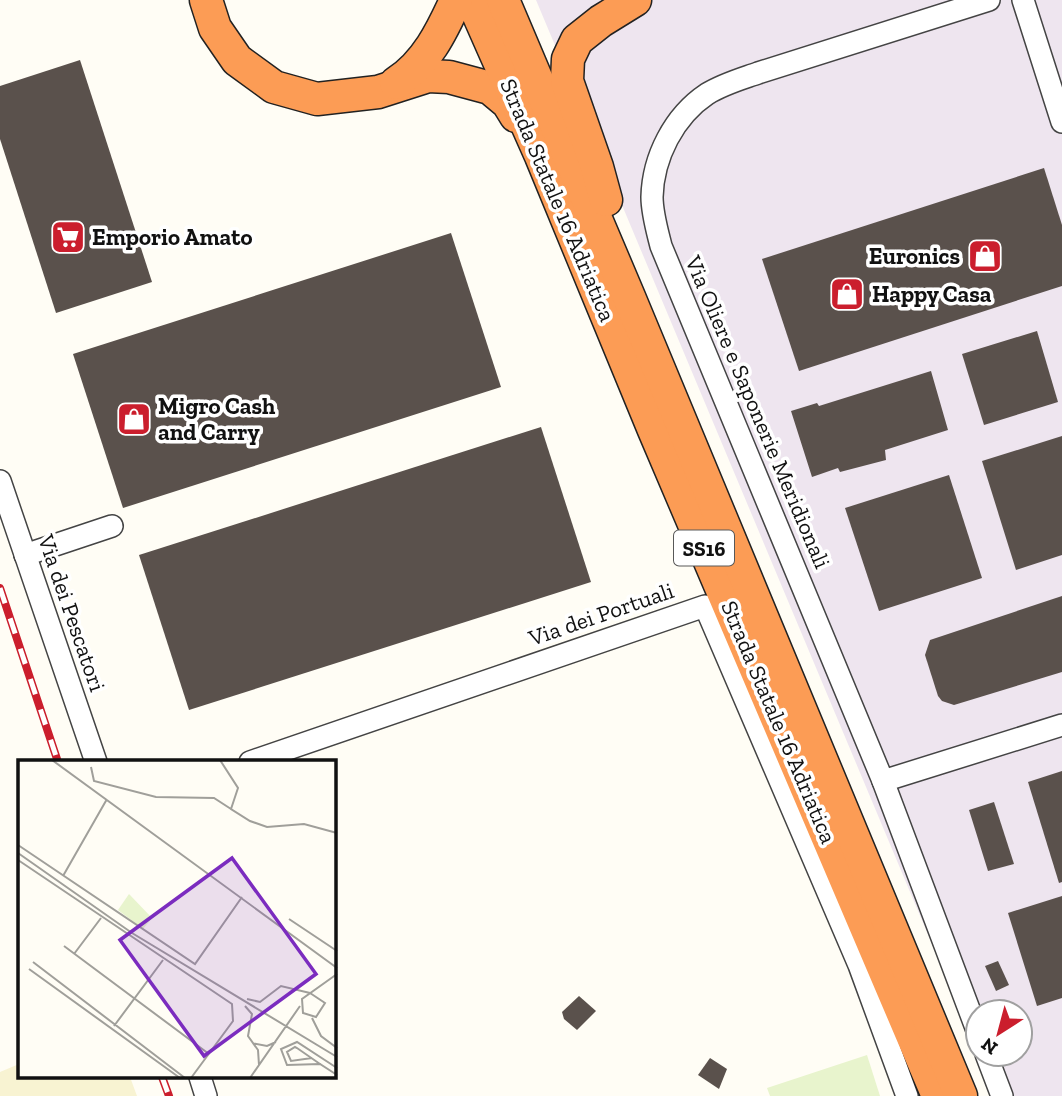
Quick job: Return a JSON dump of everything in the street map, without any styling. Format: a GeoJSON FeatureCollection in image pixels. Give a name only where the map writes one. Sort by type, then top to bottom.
{"type":"FeatureCollection","features":[{"type":"Feature","properties":{"kind":"highway"},"geometry":{"type":"LineString","coordinates":[[206,0],[215,28],[237,60],[274,87],[317,99],[378,92],[428,76],[449,77],[490,88],[508,103],[541,156]]}},
{"type":"Feature","properties":{"kind":"highway"},"geometry":{"type":"LineString","coordinates":[[378,92],[400,81],[421,62],[443,30],[456,0]]}},
{"type":"Feature","properties":{"kind":"highway","name":"Strada Statale 16 Adriatica"},"geometry":{"type":"LineString","coordinates":[[472,0],[541,156],[649,418],[938,1096]]}},
{"type":"Feature","properties":{"kind":"highway","name":"Strada Statale 16 Adriatica"},"geometry":{"type":"LineString","coordinates":[[503,0],[961,1096]]}},
{"type":"Feature","properties":{"kind":"highway"},"geometry":{"type":"LineString","coordinates":[[586,0],[594,3],[617,0]]}},
{"type":"Feature","properties":{"kind":"highway"},"geometry":{"type":"LineString","coordinates":[[629,297],[597,167],[567,81],[568,59],[577,40],[635,0]]}},
{"type":"Feature","properties":{"kind":"street","name":"Via Oliere e Saponerie Meridionali"},"geometry":{"type":"LineString","coordinates":[[965,998],[883,781],[660,246],[652,197],[655,171],[662,151],[686,113],[707,94],[726,85],[989,0]]}},
{"type":"Feature","properties":{"kind":"street"},"geometry":{"type":"LineString","coordinates":[[1023,0],[1062,122]]}},
{"type":"Feature","properties":{"kind":"street","name":"Via dei Pescatori"},"geometry":{"type":"LineString","coordinates":[[0,481],[95,760]]}},
{"type":"Feature","properties":{"kind":"street"},"geometry":{"type":"LineString","coordinates":[[25,555],[112,526]]}},
{"type":"Feature","properties":{"kind":"street","name":"Via dei Portuali"},"geometry":{"type":"LineString","coordinates":[[256,760],[705,607],[859,965],[907,1096]]}},
{"type":"Feature","properties":{"kind":"street"},"geometry":{"type":"LineString","coordinates":[[883,781],[1062,725]]}},
{"type":"Feature","properties":{"kind":"street"},"geometry":{"type":"LineString","coordinates":[[991,1068],[1002,1096]]}},
{"type":"Feature","properties":{"kind":"street"},"geometry":{"type":"LineString","coordinates":[[200,1078],[206,1096]]}},
{"type":"Feature","properties":{"kind":"shaded area"},"geometry":{"type":"Polygon","coordinates":[[[536,0],[1062,0],[1062,1096],[996,1096],[984,1068],[1034,1068],[1034,998],[964,998],[964,1021],[536,0]]]}},
{"type":"Feature","properties":{"kind":"shaded area"},"geometry":{"type":"Polygon","coordinates":[[[18,1064],[18,1078],[130,1078],[137,1096],[0,1096],[0,1072],[18,1064]]]}},
{"type":"Feature","properties":{"kind":"green space"},"geometry":{"type":"Polygon","coordinates":[[[867,1055],[880,1096],[770,1096],[767,1088],[867,1055]]]}},
{"type":"Feature","properties":{"kind":"building"},"geometry":{"type":"Polygon","coordinates":[[[80,60],[152,282],[56,313],[0,139],[0,86],[80,60]]]}},
{"type":"Feature","properties":{"kind":"building"},"geometry":{"type":"Polygon","coordinates":[[[1044,168],[1062,225],[1062,286],[799,371],[762,259],[1044,168]]]}},
{"type":"Feature","properties":{"kind":"building"},"geometry":{"type":"Polygon","coordinates":[[[451,233],[501,387],[123,508],[73,354],[451,233]]]}},
{"type":"Feature","properties":{"kind":"building"},"geometry":{"type":"Polygon","coordinates":[[[1037,331],[1058,402],[984,425],[962,354],[1037,331]]]}},
{"type":"Feature","properties":{"kind":"building"},"geometry":{"type":"Polygon","coordinates":[[[931,371],[948,430],[885,450],[886,460],[840,472],[838,468],[812,477],[791,411],[817,403],[819,406],[931,371]]]}},
{"type":"Feature","properties":{"kind":"building"},"geometry":{"type":"Polygon","coordinates":[[[541,427],[591,582],[189,710],[139,555],[541,427]]]}},
{"type":"Feature","properties":{"kind":"building"},"geometry":{"type":"Polygon","coordinates":[[[1062,436],[1062,555],[1016,570],[982,461],[1062,436]]]}},
{"type":"Feature","properties":{"kind":"building"},"geometry":{"type":"Polygon","coordinates":[[[949,475],[982,578],[879,611],[845,508],[949,475]]]}},
{"type":"Feature","properties":{"kind":"building"},"geometry":{"type":"Polygon","coordinates":[[[1062,596],[1062,672],[954,705],[942,701],[925,655],[930,640],[1062,596]]]}},
{"type":"Feature","properties":{"kind":"building"},"geometry":{"type":"Polygon","coordinates":[[[1062,771],[1062,882],[1059,883],[1028,782],[1062,771]]]}},
{"type":"Feature","properties":{"kind":"building"},"geometry":{"type":"Polygon","coordinates":[[[994,802],[1014,864],[988,871],[969,810],[994,802]]]}},
{"type":"Feature","properties":{"kind":"building"},"geometry":{"type":"Polygon","coordinates":[[[1062,896],[1062,998],[1037,1006],[1008,913],[1062,896]]]}},
{"type":"Feature","properties":{"kind":"building"},"geometry":{"type":"Polygon","coordinates":[[[998,961],[1009,985],[996,991],[985,966],[998,961]]]}},
{"type":"Feature","properties":{"kind":"building"},"geometry":{"type":"Polygon","coordinates":[[[579,996],[596,1011],[577,1030],[564,1019],[562,1012],[579,996]]]}},
{"type":"Feature","properties":{"kind":"building"},"geometry":{"type":"Polygon","coordinates":[[[710,1058],[727,1069],[719,1089],[698,1075],[710,1058]]]}},
{"type":"Feature","properties":{"kind":"railway"},"geometry":{"type":"LineString","coordinates":[[0,588],[57,760]]}},
{"type":"Feature","properties":{"kind":"railway"},"geometry":{"type":"LineString","coordinates":[[162,1078],[169,1096]]}},
{"type":"Feature","properties":{"kind":"place","name":"Emporio Amato"},"geometry":{"type":"Point","coordinates":[68,237]}},
{"type":"Feature","properties":{"kind":"place","name":"Euronics"},"geometry":{"type":"Point","coordinates":[985,256]}},
{"type":"Feature","properties":{"kind":"place","name":"Happy Casa"},"geometry":{"type":"Point","coordinates":[847,294]}},
{"type":"Feature","properties":{"kind":"place","name":"Migro Cash and Carry"},"geometry":{"type":"Point","coordinates":[134,419]}}]}
